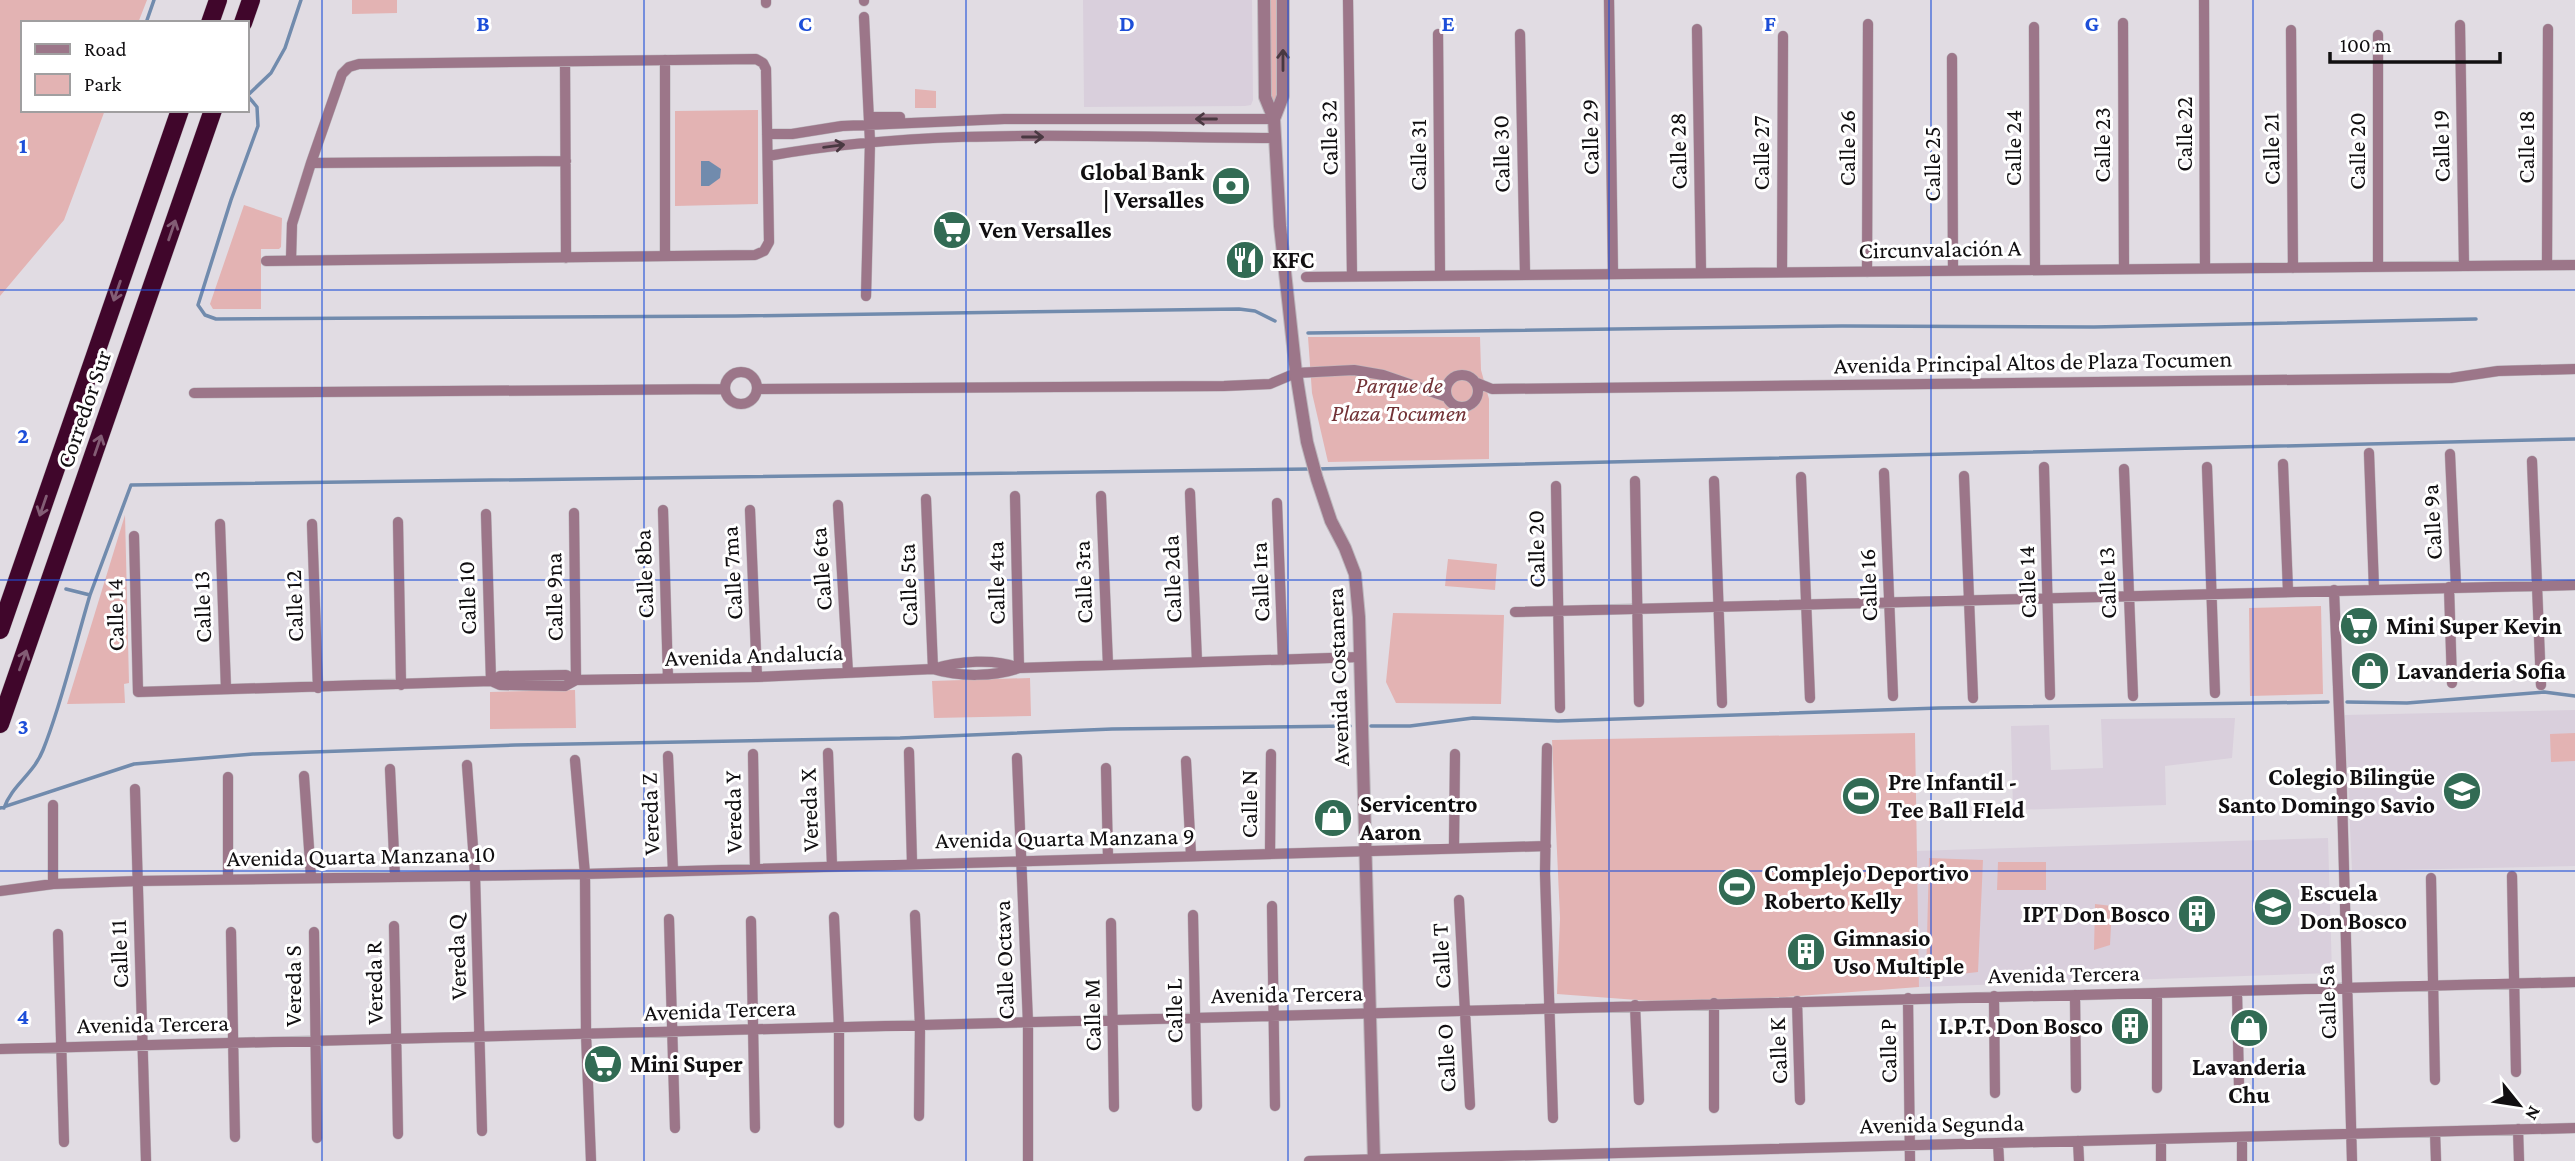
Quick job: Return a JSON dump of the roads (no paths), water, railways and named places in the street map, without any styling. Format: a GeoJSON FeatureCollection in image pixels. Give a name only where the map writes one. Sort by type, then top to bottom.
{"type":"FeatureCollection","features":[{"type":"Feature","properties":{"kind":"highway"},"geometry":{"type":"LineString","coordinates":[[211,21],[218,0]]}},
{"type":"Feature","properties":{"kind":"highway"},"geometry":{"type":"LineString","coordinates":[[244,21],[251,0]]}},
{"type":"Feature","properties":{"kind":"highway","name":"Corredor Sur"},"geometry":{"type":"LineString","coordinates":[[0,630],[179,112]]}},
{"type":"Feature","properties":{"kind":"highway","name":"Corredor Sur"},"geometry":{"type":"LineString","coordinates":[[0,724],[212,112]]}},
{"type":"Feature","properties":{"kind":"street","name":"Avenida Costanera"},"geometry":{"type":"LineString","coordinates":[[1264,0],[1265,97],[1274,119],[1280,226],[1296,373],[1317,479],[1331,521],[1355,574],[1360,657],[1374,1160]]}},
{"type":"Feature","properties":{"kind":"street","name":"Avenida Costanera"},"geometry":{"type":"LineString","coordinates":[[1274,119],[1283,96],[1283,0]]}},
{"type":"Feature","properties":{"kind":"street","name":"Calle 32"},"geometry":{"type":"LineString","coordinates":[[1348,0],[1352,276]]}},
{"type":"Feature","properties":{"kind":"street","name":"Calle 29"},"geometry":{"type":"LineString","coordinates":[[1609,0],[1613,274]]}},
{"type":"Feature","properties":{"kind":"street","name":"Calle 22"},"geometry":{"type":"LineString","coordinates":[[2204,0],[2205,268]]}},
{"type":"Feature","properties":{"kind":"street"},"geometry":{"type":"LineString","coordinates":[[864,17],[870,142],[866,296]]}},
{"type":"Feature","properties":{"kind":"street","name":"Calle 23"},"geometry":{"type":"LineString","coordinates":[[2123,23],[2123,268]]}},
{"type":"Feature","properties":{"kind":"street","name":"Calle 26"},"geometry":{"type":"LineString","coordinates":[[1867,272],[1868,24]]}},
{"type":"Feature","properties":{"kind":"street","name":"Calle 19"},"geometry":{"type":"LineString","coordinates":[[2460,25],[2464,266]]}},
{"type":"Feature","properties":{"kind":"street","name":"Calle 24"},"geometry":{"type":"LineString","coordinates":[[2034,27],[2035,269]]}},
{"type":"Feature","properties":{"kind":"street","name":"Calle 28"},"geometry":{"type":"LineString","coordinates":[[1697,29],[1701,272]]}},
{"type":"Feature","properties":{"kind":"street","name":"Calle 18"},"geometry":{"type":"LineString","coordinates":[[2547,265],[2548,29]]}},
{"type":"Feature","properties":{"kind":"street","name":"Calle 21"},"geometry":{"type":"LineString","coordinates":[[2291,30],[2293,268]]}},
{"type":"Feature","properties":{"kind":"street","name":"Calle 31"},"geometry":{"type":"LineString","coordinates":[[1438,34],[1440,275]]}},
{"type":"Feature","properties":{"kind":"street","name":"Calle 30"},"geometry":{"type":"LineString","coordinates":[[1520,34],[1525,273]]}},
{"type":"Feature","properties":{"kind":"street","name":"Calle 20"},"geometry":{"type":"LineString","coordinates":[[2378,35],[2378,267]]}},
{"type":"Feature","properties":{"kind":"street","name":"Calle 27"},"geometry":{"type":"LineString","coordinates":[[1782,271],[1783,36]]}},
{"type":"Feature","properties":{"kind":"street","name":"Calle 25"},"geometry":{"type":"LineString","coordinates":[[1952,58],[1953,270]]}},
{"type":"Feature","properties":{"kind":"street"},"geometry":{"type":"LineString","coordinates":[[266,261],[755,255],[764,251],[769,242],[764,63],[755,59],[349,66],[342,74],[310,163],[292,224],[290,260]]}},
{"type":"Feature","properties":{"kind":"street"},"geometry":{"type":"LineString","coordinates":[[664,60],[665,255]]}},
{"type":"Feature","properties":{"kind":"street"},"geometry":{"type":"LineString","coordinates":[[565,62],[566,258]]}},
{"type":"Feature","properties":{"kind":"street"},"geometry":{"type":"LineString","coordinates":[[1003,119],[1004,138]]}},
{"type":"Feature","properties":{"kind":"street"},"geometry":{"type":"LineString","coordinates":[[767,134],[869,121],[1274,119]]}},
{"type":"Feature","properties":{"kind":"street"},"geometry":{"type":"LineString","coordinates":[[768,156],[870,142],[941,138],[1275,138]]}},
{"type":"Feature","properties":{"kind":"street"},"geometry":{"type":"LineString","coordinates":[[310,163],[566,160]]}},
{"type":"Feature","properties":{"kind":"street","name":"Circunvalación A"},"geometry":{"type":"LineString","coordinates":[[1306,277],[2575,265]]}},
{"type":"Feature","properties":{"kind":"street","name":"Avenida Principal Altos de Plaza Tocumen"},"geometry":{"type":"LineString","coordinates":[[1475,382],[1492,389],[2451,378],[2498,371],[2575,369]]}},
{"type":"Feature","properties":{"kind":"street"},"geometry":{"type":"LineString","coordinates":[[741,372],[754,379],[757,389],[753,398],[741,404],[728,398],[725,389],[728,379],[741,372]]}},
{"type":"Feature","properties":{"kind":"street"},"geometry":{"type":"LineString","coordinates":[[757,389],[1224,386],[1269,384],[1296,373],[1369,372],[1434,391],[1447,392]]}},
{"type":"Feature","properties":{"kind":"street"},"geometry":{"type":"LineString","coordinates":[[1457,376],[1467,376],[1475,382],[1477,397],[1465,407],[1455,405],[1447,392],[1457,376]]}},
{"type":"Feature","properties":{"kind":"street"},"geometry":{"type":"LineString","coordinates":[[194,393],[725,389]]}},
{"type":"Feature","properties":{"kind":"street","name":"Avenida Principal Altos de Plaza Tocumen"},"geometry":{"type":"LineString","coordinates":[[1477,397],[1492,389]]}},
{"type":"Feature","properties":{"kind":"street"},"geometry":{"type":"LineString","coordinates":[[2369,453],[2374,589]]}},
{"type":"Feature","properties":{"kind":"street","name":"Calle 9a"},"geometry":{"type":"LineString","coordinates":[[2450,454],[2452,683]]}},
{"type":"Feature","properties":{"kind":"street"},"geometry":{"type":"LineString","coordinates":[[2532,461],[2541,685]]}},
{"type":"Feature","properties":{"kind":"street"},"geometry":{"type":"LineString","coordinates":[[2283,464],[2288,591]]}},
{"type":"Feature","properties":{"kind":"street","name":"Calle 14"},"geometry":{"type":"LineString","coordinates":[[2044,467],[2050,695]]}},
{"type":"Feature","properties":{"kind":"street"},"geometry":{"type":"LineString","coordinates":[[2207,467],[2215,693]]}},
{"type":"Feature","properties":{"kind":"street","name":"Calle 13"},"geometry":{"type":"LineString","coordinates":[[2124,469],[2133,696]]}},
{"type":"Feature","properties":{"kind":"street","name":"Calle 16"},"geometry":{"type":"LineString","coordinates":[[1884,473],[1893,696]]}},
{"type":"Feature","properties":{"kind":"street"},"geometry":{"type":"LineString","coordinates":[[1964,476],[1973,698]]}},
{"type":"Feature","properties":{"kind":"street"},"geometry":{"type":"LineString","coordinates":[[1801,477],[1810,698]]}},
{"type":"Feature","properties":{"kind":"street"},"geometry":{"type":"LineString","coordinates":[[1635,481],[1639,702]]}},
{"type":"Feature","properties":{"kind":"street"},"geometry":{"type":"LineString","coordinates":[[1714,481],[1722,703]]}},
{"type":"Feature","properties":{"kind":"street","name":"Calle 20"},"geometry":{"type":"LineString","coordinates":[[1556,486],[1560,708]]}},
{"type":"Feature","properties":{"kind":"street","name":"Calle 2da"},"geometry":{"type":"LineString","coordinates":[[1190,493],[1197,663]]}},
{"type":"Feature","properties":{"kind":"street","name":"Calle 4ta"},"geometry":{"type":"LineString","coordinates":[[1015,496],[1019,668]]}},
{"type":"Feature","properties":{"kind":"street","name":"Calle 3ra"},"geometry":{"type":"LineString","coordinates":[[1101,496],[1108,665]]}},
{"type":"Feature","properties":{"kind":"street","name":"Calle 5ta"},"geometry":{"type":"LineString","coordinates":[[926,499],[933,669]]}},
{"type":"Feature","properties":{"kind":"street","name":"Calle 1ra"},"geometry":{"type":"LineString","coordinates":[[1278,503],[1283,660]]}},
{"type":"Feature","properties":{"kind":"street","name":"Calle 6ta"},"geometry":{"type":"LineString","coordinates":[[838,505],[848,673]]}},
{"type":"Feature","properties":{"kind":"street","name":"Calle 8ba"},"geometry":{"type":"LineString","coordinates":[[663,510],[668,678]]}},
{"type":"Feature","properties":{"kind":"street","name":"Calle 7ma"},"geometry":{"type":"LineString","coordinates":[[750,510],[757,677]]}},
{"type":"Feature","properties":{"kind":"street","name":"Calle 9na"},"geometry":{"type":"LineString","coordinates":[[575,513],[576,680]]}},
{"type":"Feature","properties":{"kind":"street","name":"Calle 10"},"geometry":{"type":"LineString","coordinates":[[486,514],[491,681]]}},
{"type":"Feature","properties":{"kind":"street"},"geometry":{"type":"LineString","coordinates":[[398,522],[401,685]]}},
{"type":"Feature","properties":{"kind":"street","name":"Calle 13"},"geometry":{"type":"LineString","coordinates":[[220,524],[226,690]]}},
{"type":"Feature","properties":{"kind":"street","name":"Calle 12"},"geometry":{"type":"LineString","coordinates":[[312,524],[318,688]]}},
{"type":"Feature","properties":{"kind":"street","name":"Calle 14"},"geometry":{"type":"LineString","coordinates":[[134,536],[138,692]]}},
{"type":"Feature","properties":{"kind":"street"},"geometry":{"type":"LineString","coordinates":[[1514,612],[2575,585]]}},
{"type":"Feature","properties":{"kind":"street","name":"Calle 5a"},"geometry":{"type":"LineString","coordinates":[[2334,590],[2352,1161]]}},
{"type":"Feature","properties":{"kind":"street","name":"Avenida Andalucía"},"geometry":{"type":"LineString","coordinates":[[138,692],[401,685],[491,681],[500,676],[566,675],[576,680],[757,677],[933,669],[948,674],[1005,673],[1019,668],[1360,657]]}},
{"type":"Feature","properties":{"kind":"street"},"geometry":{"type":"LineString","coordinates":[[1547,748],[1546,845],[1553,1118]]}},
{"type":"Feature","properties":{"kind":"street"},"geometry":{"type":"LineString","coordinates":[[909,752],[912,863]]}},
{"type":"Feature","properties":{"kind":"street","name":"Vereda X"},"geometry":{"type":"LineString","coordinates":[[828,753],[832,866]]}},
{"type":"Feature","properties":{"kind":"street","name":"Vereda Y"},"geometry":{"type":"LineString","coordinates":[[753,754],[755,869]]}},
{"type":"Feature","properties":{"kind":"street","name":"Calle N"},"geometry":{"type":"LineString","coordinates":[[1270,853],[1271,754]]}},
{"type":"Feature","properties":{"kind":"street"},"geometry":{"type":"LineString","coordinates":[[1454,847],[1455,754]]}},
{"type":"Feature","properties":{"kind":"street","name":"Vereda Z"},"geometry":{"type":"LineString","coordinates":[[668,756],[673,871]]}},
{"type":"Feature","properties":{"kind":"street","name":"Calle Octava"},"geometry":{"type":"LineString","coordinates":[[1017,758],[1028,1023],[1028,1161]]}},
{"type":"Feature","properties":{"kind":"street"},"geometry":{"type":"LineString","coordinates":[[575,760],[585,874],[586,1034],[591,1161]]}},
{"type":"Feature","properties":{"kind":"street"},"geometry":{"type":"LineString","coordinates":[[1186,761],[1191,855]]}},
{"type":"Feature","properties":{"kind":"street","name":"Vereda Q"},"geometry":{"type":"LineString","coordinates":[[467,765],[475,875],[482,1130]]}},
{"type":"Feature","properties":{"kind":"street"},"geometry":{"type":"LineString","coordinates":[[1106,768],[1108,858]]}},
{"type":"Feature","properties":{"kind":"street"},"geometry":{"type":"LineString","coordinates":[[390,769],[395,876]]}},
{"type":"Feature","properties":{"kind":"street"},"geometry":{"type":"LineString","coordinates":[[304,776],[311,877]]}},
{"type":"Feature","properties":{"kind":"street"},"geometry":{"type":"LineString","coordinates":[[228,777],[228,878]]}},
{"type":"Feature","properties":{"kind":"street","name":"Calle 11"},"geometry":{"type":"LineString","coordinates":[[135,789],[146,1161]]}},
{"type":"Feature","properties":{"kind":"street"},"geometry":{"type":"LineString","coordinates":[[53,805],[53,884]]}},
{"type":"Feature","properties":{"kind":"street","name":"Avenida Quarta Manzana 9"},"geometry":{"type":"LineString","coordinates":[[585,874],[1546,845]]}},
{"type":"Feature","properties":{"kind":"street","name":"Avenida Quarta Manzana 10"},"geometry":{"type":"LineString","coordinates":[[0,891],[53,884],[228,878],[585,874]]}},
{"type":"Feature","properties":{"kind":"street"},"geometry":{"type":"LineString","coordinates":[[2512,876],[2516,1072]]}},
{"type":"Feature","properties":{"kind":"street"},"geometry":{"type":"LineString","coordinates":[[2431,878],[2435,1080]]}},
{"type":"Feature","properties":{"kind":"street","name":"Calle T"},"geometry":{"type":"LineString","coordinates":[[1459,900],[1464,1010]]}},
{"type":"Feature","properties":{"kind":"street"},"geometry":{"type":"LineString","coordinates":[[1272,906],[1275,1106]]}},
{"type":"Feature","properties":{"kind":"street"},"geometry":{"type":"LineString","coordinates":[[915,915],[920,1026],[919,1116]]}},
{"type":"Feature","properties":{"kind":"street","name":"Calle L"},"geometry":{"type":"LineString","coordinates":[[1193,915],[1197,1106]]}},
{"type":"Feature","properties":{"kind":"street"},"geometry":{"type":"LineString","coordinates":[[834,917],[839,1028],[839,1123]]}},
{"type":"Feature","properties":{"kind":"street"},"geometry":{"type":"LineString","coordinates":[[669,919],[675,1128]]}},
{"type":"Feature","properties":{"kind":"street"},"geometry":{"type":"LineString","coordinates":[[751,921],[755,1128]]}},
{"type":"Feature","properties":{"kind":"street","name":"Calle M"},"geometry":{"type":"LineString","coordinates":[[1111,923],[1114,1107]]}},
{"type":"Feature","properties":{"kind":"street","name":"Vereda R"},"geometry":{"type":"LineString","coordinates":[[394,926],[398,1134]]}},
{"type":"Feature","properties":{"kind":"street"},"geometry":{"type":"LineString","coordinates":[[231,932],[235,1137]]}},
{"type":"Feature","properties":{"kind":"street","name":"Vereda S"},"geometry":{"type":"LineString","coordinates":[[314,932],[317,1138]]}},
{"type":"Feature","properties":{"kind":"street"},"geometry":{"type":"LineString","coordinates":[[58,934],[64,1142]]}},
{"type":"Feature","properties":{"kind":"street","name":"Avenida Tercera"},"geometry":{"type":"LineString","coordinates":[[0,1049],[2575,982]]}},
{"type":"Feature","properties":{"kind":"street"},"geometry":{"type":"LineString","coordinates":[[2237,991],[2239,1086]]}},
{"type":"Feature","properties":{"kind":"street"},"geometry":{"type":"LineString","coordinates":[[2157,993],[2157,1088]]}},
{"type":"Feature","properties":{"kind":"street"},"geometry":{"type":"LineString","coordinates":[[2075,995],[2076,1088]]}},
{"type":"Feature","properties":{"kind":"street"},"geometry":{"type":"LineString","coordinates":[[1994,996],[1995,1093]]}},
{"type":"Feature","properties":{"kind":"street","name":"Calle P"},"geometry":{"type":"LineString","coordinates":[[1908,998],[1910,1161]]}},
{"type":"Feature","properties":{"kind":"street","name":"Calle K"},"geometry":{"type":"LineString","coordinates":[[1797,1001],[1800,1100]]}},
{"type":"Feature","properties":{"kind":"street"},"geometry":{"type":"LineString","coordinates":[[1714,1003],[1714,1108]]}},
{"type":"Feature","properties":{"kind":"street"},"geometry":{"type":"LineString","coordinates":[[1635,1005],[1639,1100]]}},
{"type":"Feature","properties":{"kind":"street","name":"Calle O"},"geometry":{"type":"LineString","coordinates":[[1464,1010],[1470,1105]]}},
{"type":"Feature","properties":{"kind":"street","name":"Avenida Segunda"},"geometry":{"type":"LineString","coordinates":[[1309,1161],[1713,1156],[1800,1148],[2575,1128]]}},
{"type":"Feature","properties":{"kind":"street"},"geometry":{"type":"LineString","coordinates":[[2518,1129],[2519,1161]]}},
{"type":"Feature","properties":{"kind":"street"},"geometry":{"type":"LineString","coordinates":[[2434,1132],[2436,1161]]}},
{"type":"Feature","properties":{"kind":"street"},"geometry":{"type":"LineString","coordinates":[[2242,1137],[2242,1161]]}},
{"type":"Feature","properties":{"kind":"street"},"geometry":{"type":"LineString","coordinates":[[2161,1139],[2161,1161]]}},
{"type":"Feature","properties":{"kind":"street"},"geometry":{"type":"LineString","coordinates":[[2078,1141],[2079,1161]]}},
{"type":"Feature","properties":{"kind":"street"},"geometry":{"type":"LineString","coordinates":[[1998,1143],[1999,1161]]}},
{"type":"Feature","properties":{"kind":"street"},"geometry":{"type":"LineString","coordinates":[[1800,1148],[1800,1161]]}},
{"type":"Feature","properties":{"kind":"water"},"geometry":{"type":"Polygon","coordinates":[[[701,161],[709,161],[721,169],[720,178],[709,186],[701,186],[701,161]]]}},
{"type":"Feature","properties":{"kind":"waterway"},"geometry":{"type":"LineString","coordinates":[[147,21],[154,0]]}},
{"type":"Feature","properties":{"kind":"waterway"},"geometry":{"type":"LineString","coordinates":[[248,95],[271,73],[285,48],[301,0]]}},
{"type":"Feature","properties":{"kind":"waterway"},"geometry":{"type":"LineString","coordinates":[[248,96],[257,107],[258,126],[198,305],[205,315],[216,319],[1239,309],[1255,311],[1275,321]]}},
{"type":"Feature","properties":{"kind":"waterway"},"geometry":{"type":"LineString","coordinates":[[1308,333],[1842,326],[2094,327],[2476,319]]}},
{"type":"Feature","properties":{"kind":"waterway"},"geometry":{"type":"LineString","coordinates":[[1317,469],[2575,439]]}},
{"type":"Feature","properties":{"kind":"waterway"},"geometry":{"type":"LineString","coordinates":[[66,589],[90,595],[131,485],[1310,469]]}},
{"type":"Feature","properties":{"kind":"waterway"},"geometry":{"type":"LineString","coordinates":[[4,808],[43,750],[90,595]]}},
{"type":"Feature","properties":{"kind":"waterway"},"geometry":{"type":"LineString","coordinates":[[2347,702],[2407,703],[2544,692],[2575,696]]}},
{"type":"Feature","properties":{"kind":"waterway"},"geometry":{"type":"LineString","coordinates":[[1371,726],[1410,726],[1473,718],[1558,721],[1939,708],[2328,702]]}},
{"type":"Feature","properties":{"kind":"waterway"},"geometry":{"type":"LineString","coordinates":[[0,808],[134,764],[253,754],[515,745],[900,738],[1112,729],[1350,726]]}},
{"type":"Feature","properties":{"kind":"place","name":"Global Bank | Versalles"},"geometry":{"type":"Point","coordinates":[1231,186]}},
{"type":"Feature","properties":{"kind":"place","name":"Ven Versalles"},"geometry":{"type":"Point","coordinates":[952,230]}},
{"type":"Feature","properties":{"kind":"place","name":"KFC"},"geometry":{"type":"Point","coordinates":[1245,260]}},
{"type":"Feature","properties":{"kind":"place","name":"Mini Super Kevin"},"geometry":{"type":"Point","coordinates":[2359,626]}},
{"type":"Feature","properties":{"kind":"place","name":"Lavanderia Sofia"},"geometry":{"type":"Point","coordinates":[2370,671]}},
{"type":"Feature","properties":{"kind":"place","name":"Colegio Bilingüe Santo Domingo Savio"},"geometry":{"type":"Point","coordinates":[2462,791]}},
{"type":"Feature","properties":{"kind":"place","name":"Pre Infantil - Tee Ball FIeld"},"geometry":{"type":"Point","coordinates":[1861,796]}},
{"type":"Feature","properties":{"kind":"place","name":"Servicentro Aaron"},"geometry":{"type":"Point","coordinates":[1333,818]}},
{"type":"Feature","properties":{"kind":"place","name":"Complejo Deportivo Roberto Kelly"},"geometry":{"type":"Point","coordinates":[1737,887]}},
{"type":"Feature","properties":{"kind":"place","name":"Escuela Don Bosco"},"geometry":{"type":"Point","coordinates":[2273,907]}},
{"type":"Feature","properties":{"kind":"place","name":"IPT Don Bosco"},"geometry":{"type":"Point","coordinates":[2197,914]}},
{"type":"Feature","properties":{"kind":"place","name":"Gimnasio Uso Multiple"},"geometry":{"type":"Point","coordinates":[1806,952]}},
{"type":"Feature","properties":{"kind":"place","name":"I.P.T. Don Bosco"},"geometry":{"type":"Point","coordinates":[2130,1026]}},
{"type":"Feature","properties":{"kind":"place","name":"Lavanderia Chu"},"geometry":{"type":"Point","coordinates":[2249,1028]}},
{"type":"Feature","properties":{"kind":"place","name":"Mini Super"},"geometry":{"type":"Point","coordinates":[603,1064]}},
{"type":"Feature","properties":{"kind":"park label","name":"Parque de Plaza Tocumen"},"geometry":{"type":"Point","coordinates":[1399,399]}}]}
